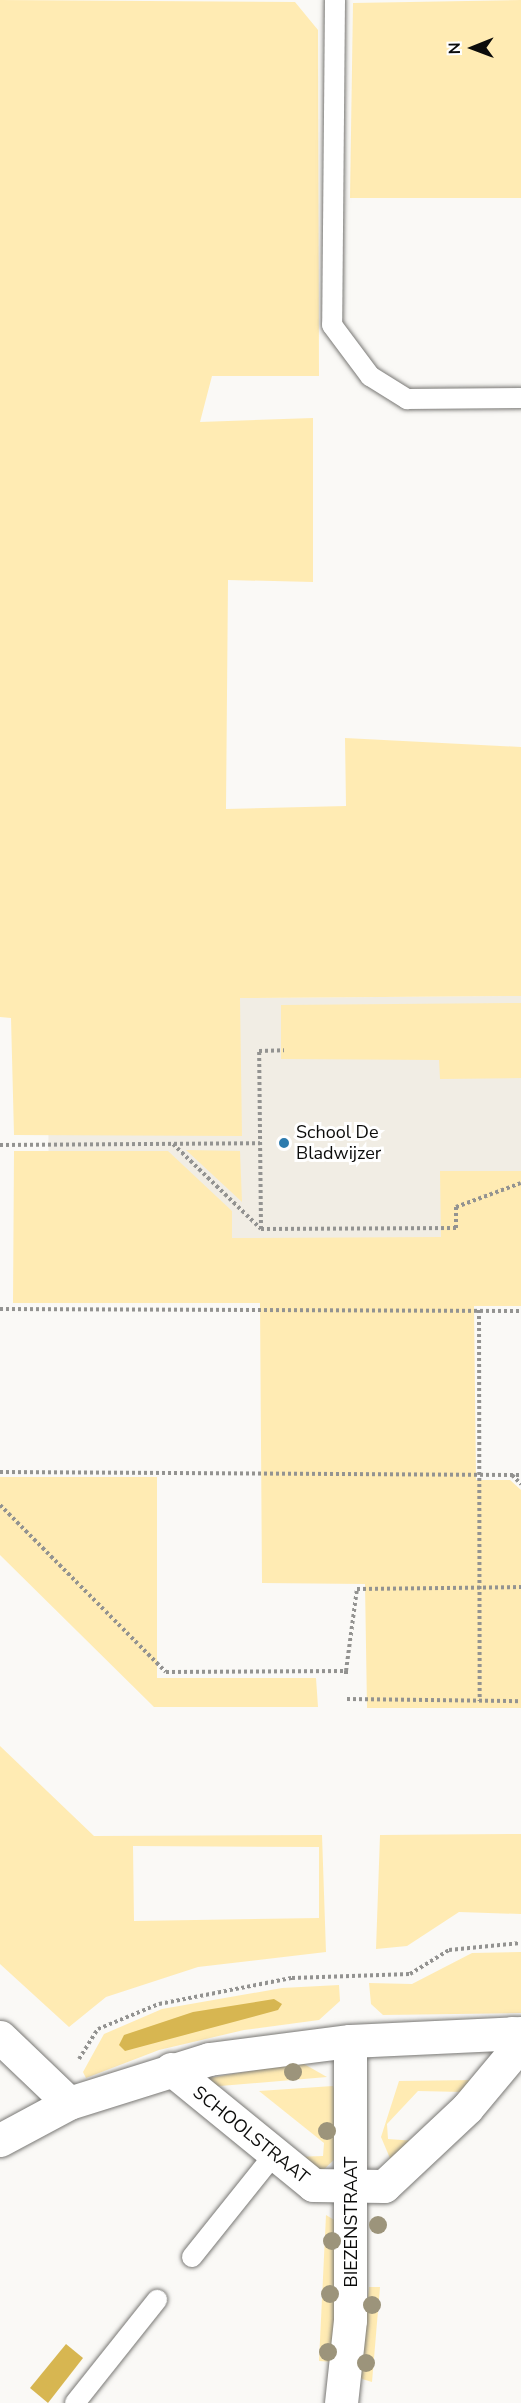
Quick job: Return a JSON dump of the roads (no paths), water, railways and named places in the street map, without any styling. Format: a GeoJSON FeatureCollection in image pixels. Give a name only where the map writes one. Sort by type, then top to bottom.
{"type":"FeatureCollection","features":[{"type":"Feature","properties":{"kind":"street","name":"SCHOOLSTRAAT"},"geometry":{"type":"LineString","coordinates":[[0,2140],[69,2103],[171,2069],[258,2050],[351,2041],[516,2033],[513,2053],[459,2115],[384,2186],[313,2185],[272,2157],[171,2069]]}},
{"type":"Feature","properties":{"kind":"street"},"geometry":{"type":"LineString","coordinates":[[0,2037],[69,2103]]}},
{"type":"Feature","properties":{"kind":"street","name":"BIEZENSTRAAT"},"geometry":{"type":"LineString","coordinates":[[341,2403],[350,2320],[351,2041]]}},
{"type":"Feature","properties":{"kind":"lane"},"geometry":{"type":"LineString","coordinates":[[335,0],[332,325],[370,376],[407,399],[521,398]]}},
{"type":"Feature","properties":{"kind":"lane"},"geometry":{"type":"LineString","coordinates":[[192,2257],[272,2157]]}},
{"type":"Feature","properties":{"kind":"lane"},"geometry":{"type":"LineString","coordinates":[[75,2403],[157,2300]]}},
{"type":"Feature","properties":{"kind":"place","name":"School De Bladwijzer"},"geometry":{"type":"Point","coordinates":[284,1143]}}]}
